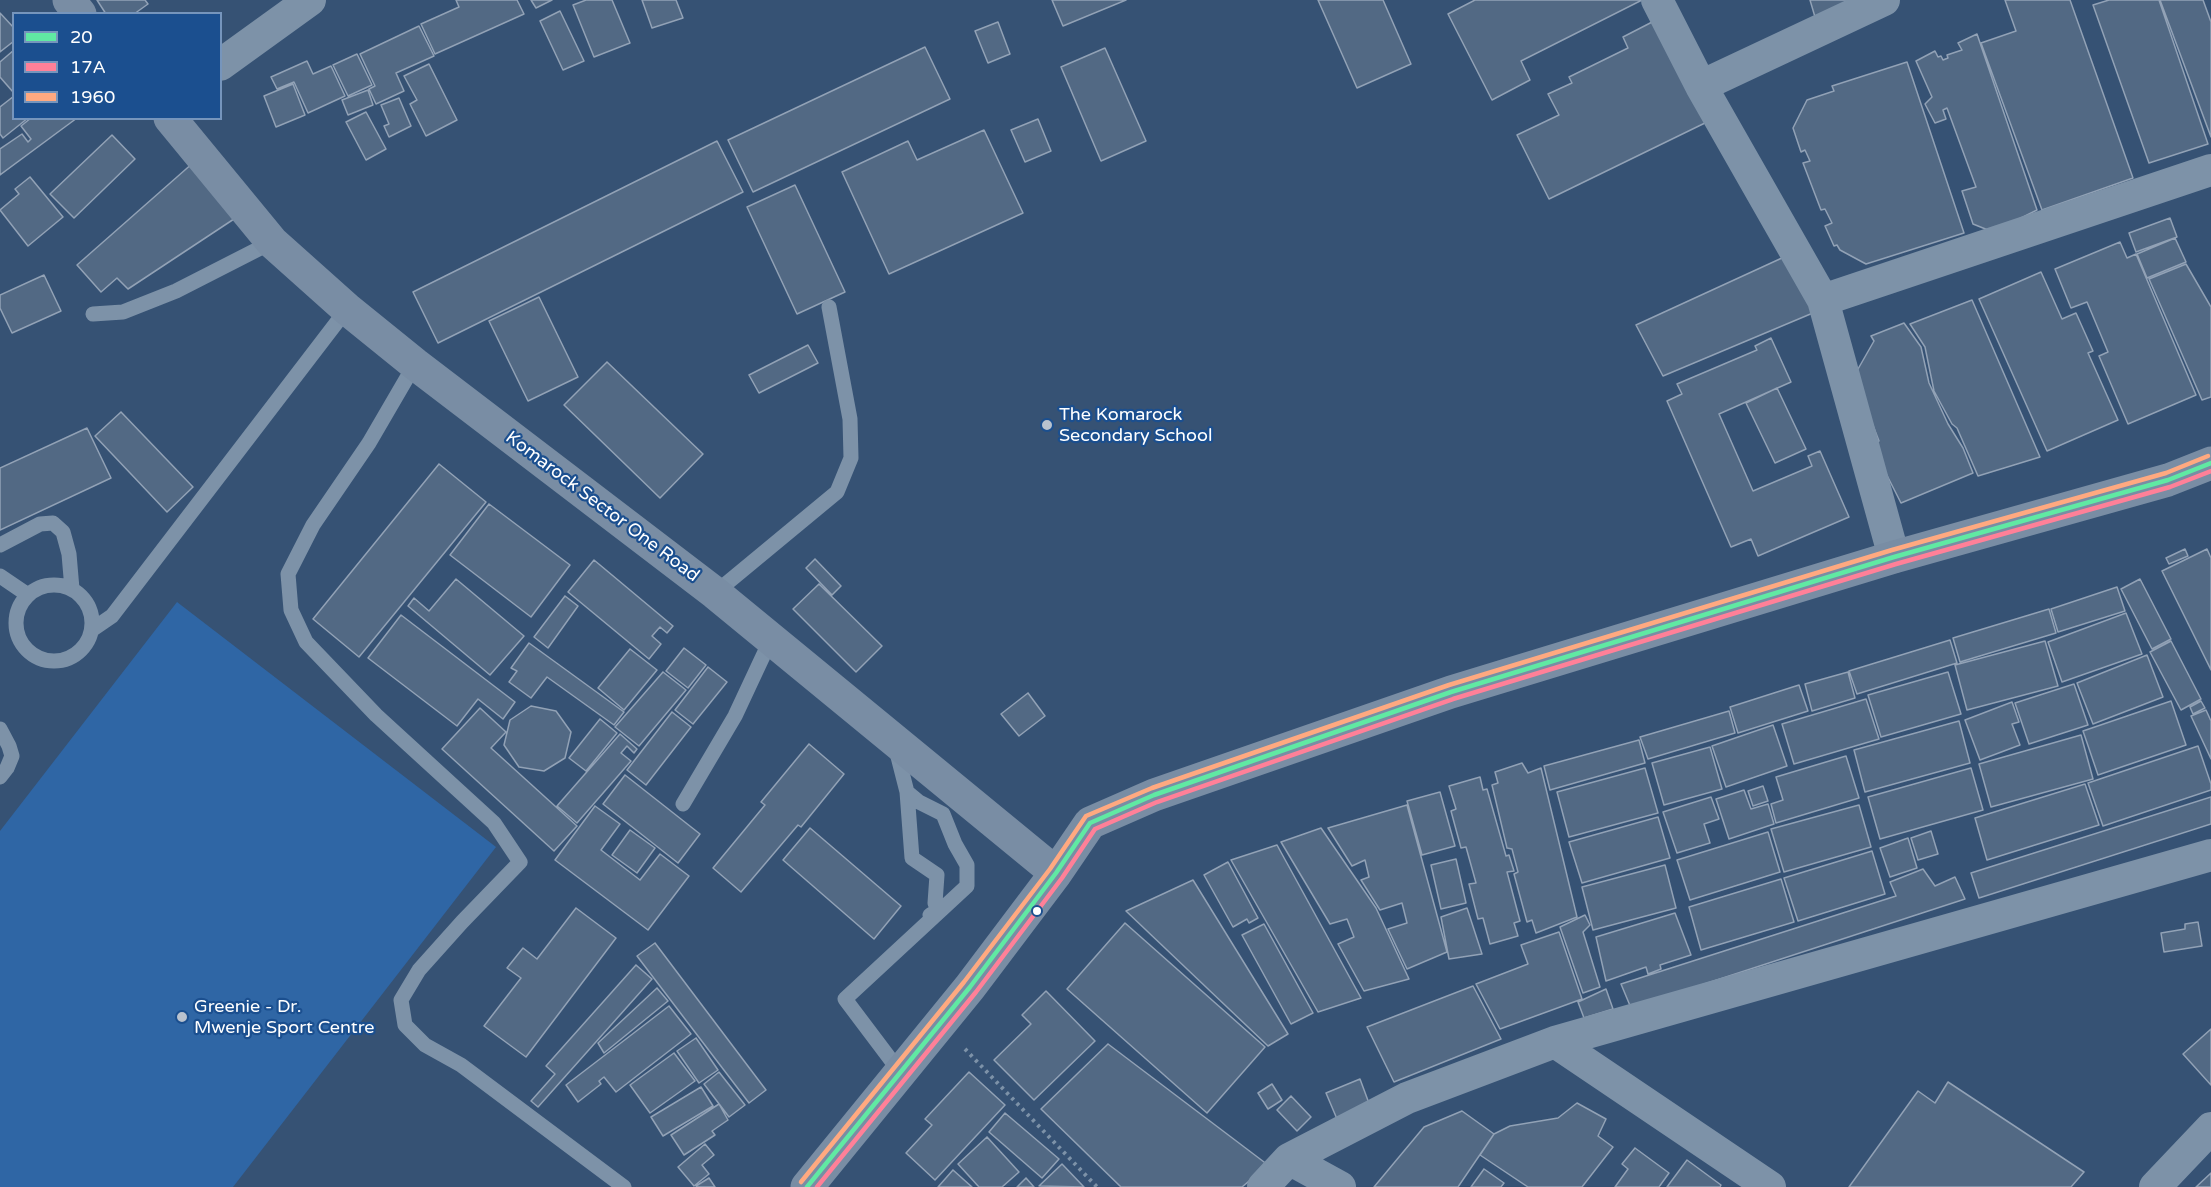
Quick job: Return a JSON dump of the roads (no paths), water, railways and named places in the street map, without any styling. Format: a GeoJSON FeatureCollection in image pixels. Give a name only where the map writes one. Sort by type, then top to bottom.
{"type":"FeatureCollection","features":[{"type":"Feature","properties":{"kind":"main road"},"geometry":{"type":"LineString","coordinates":[[69,0],[78,12]]}},
{"type":"Feature","properties":{"kind":"main road","name":"Komarock Sector One Road"},"geometry":{"type":"LineString","coordinates":[[172,120],[272,242],[347,309],[415,364],[715,593],[1056,873]]}},
{"type":"Feature","properties":{"kind":"main road"},"geometry":{"type":"LineString","coordinates":[[807,1187],[970,987],[1056,873],[1090,823],[1154,795],[1451,692],[1894,557],[2168,480],[2211,463]]}},
{"type":"Feature","properties":{"kind":"street"},"geometry":{"type":"LineString","coordinates":[[222,64],[310,0]]}},
{"type":"Feature","properties":{"kind":"street"},"geometry":{"type":"LineString","coordinates":[[1657,0],[1701,86],[1823,300],[1894,557]]}},
{"type":"Feature","properties":{"kind":"street"},"geometry":{"type":"LineString","coordinates":[[1701,86],[1884,0]]}},
{"type":"Feature","properties":{"kind":"street"},"geometry":{"type":"LineString","coordinates":[[1823,300],[2209,176]]}},
{"type":"Feature","properties":{"kind":"street"},"geometry":{"type":"LineString","coordinates":[[1263,1187],[1289,1159],[1407,1098],[1555,1042],[2211,855]]}},
{"type":"Feature","properties":{"kind":"street"},"geometry":{"type":"LineString","coordinates":[[1555,1042],[1770,1187]]}},
{"type":"Feature","properties":{"kind":"street"},"geometry":{"type":"LineString","coordinates":[[2155,1187],[2211,1128]]}},
{"type":"Feature","properties":{"kind":"street"},"geometry":{"type":"LineString","coordinates":[[1289,1159],[1340,1187]]}},
{"type":"Feature","properties":{"kind":"lane"},"geometry":{"type":"LineString","coordinates":[[93,314],[123,312],[176,291],[272,242]]}},
{"type":"Feature","properties":{"kind":"lane"},"geometry":{"type":"LineString","coordinates":[[715,593],[837,492],[851,458],[850,419],[829,307]]}},
{"type":"Feature","properties":{"kind":"lane"},"geometry":{"type":"LineString","coordinates":[[93,629],[112,616],[347,309]]}},
{"type":"Feature","properties":{"kind":"lane"},"geometry":{"type":"LineString","coordinates":[[415,364],[369,443],[313,525],[288,574],[291,610],[306,642],[376,715],[494,822],[520,862],[419,970],[401,1000],[405,1025],[425,1045],[461,1065],[624,1187]]}},
{"type":"Feature","properties":{"kind":"lane"},"geometry":{"type":"LineString","coordinates":[[0,545],[40,524],[53,524],[63,532],[69,554],[72,589]]}},
{"type":"Feature","properties":{"kind":"lane"},"geometry":{"type":"LineString","coordinates":[[0,576],[28,595]]}},
{"type":"Feature","properties":{"kind":"lane"},"geometry":{"type":"LineString","coordinates":[[61,585],[82,596],[89,606],[93,629],[81,650],[71,657],[60,661],[48,660],[27,649],[20,639],[16,628],[17,615],[28,595],[38,588],[61,585]]}},
{"type":"Feature","properties":{"kind":"lane"},"geometry":{"type":"LineString","coordinates":[[683,804],[735,716],[771,639]]}},
{"type":"Feature","properties":{"kind":"lane"},"geometry":{"type":"LineString","coordinates":[[0,729],[12,756],[0,777]]}},
{"type":"Feature","properties":{"kind":"lane"},"geometry":{"type":"LineString","coordinates":[[845,999],[896,938],[938,910],[935,903],[937,875],[912,858],[907,792],[895,741]]}},
{"type":"Feature","properties":{"kind":"lane"},"geometry":{"type":"LineString","coordinates":[[845,999],[967,886],[967,865],[955,844],[944,814],[919,802],[907,792]]}},
{"type":"Feature","properties":{"kind":"lane"},"geometry":{"type":"LineString","coordinates":[[845,999],[900,1072]]}},
{"type":"Feature","properties":{"kind":"place","name":"The Komarock Secondary School"},"geometry":{"type":"Point","coordinates":[1047,425]}},
{"type":"Feature","properties":{"kind":"place","name":"Greenie - Dr. Mwenje Sport Centre"},"geometry":{"type":"Point","coordinates":[182,1017]}}]}
